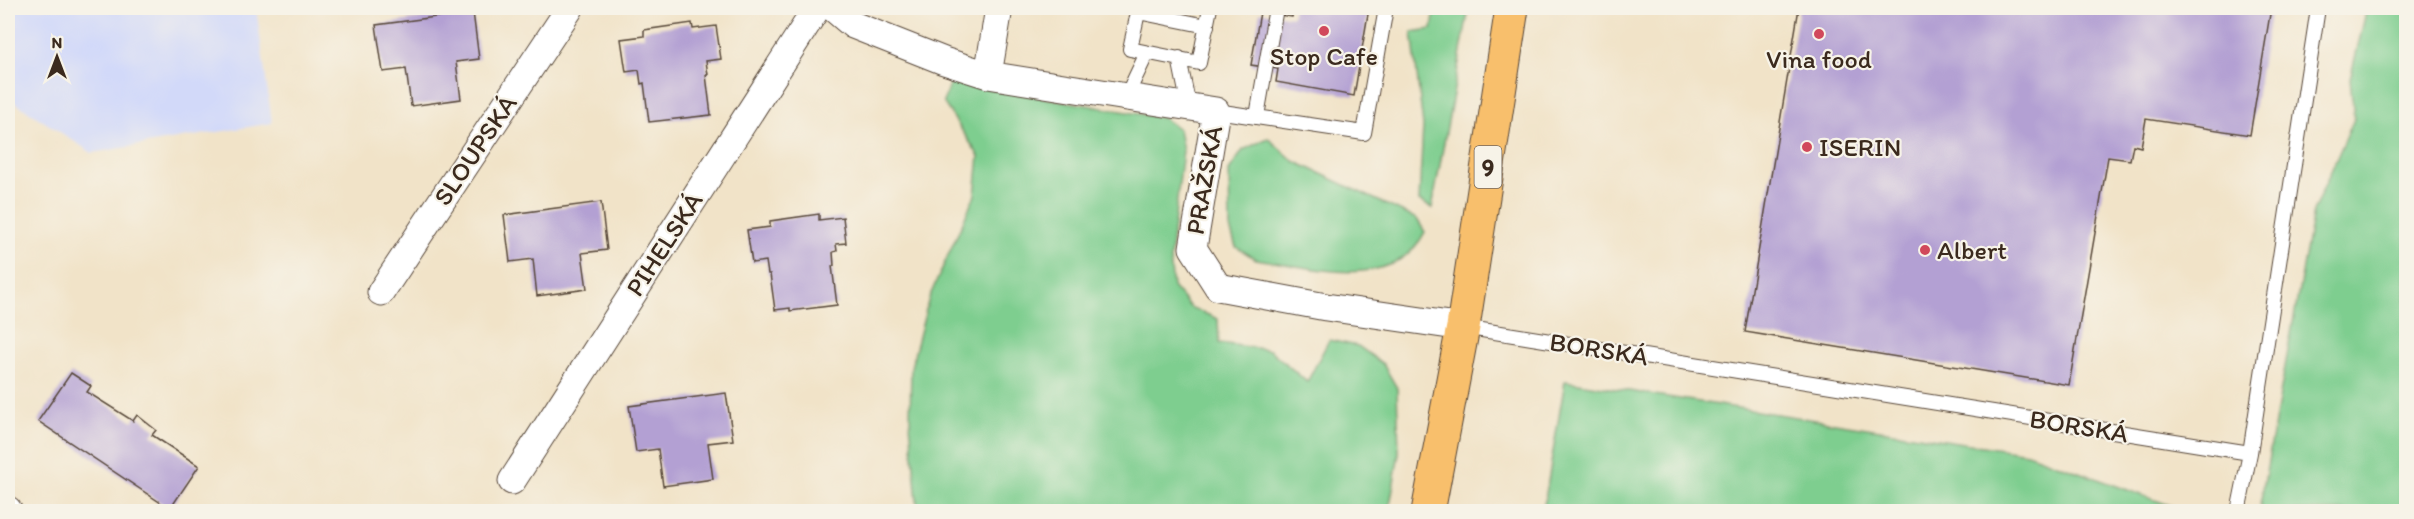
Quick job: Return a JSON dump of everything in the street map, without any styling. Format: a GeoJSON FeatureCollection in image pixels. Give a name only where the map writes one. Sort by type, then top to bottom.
{"type":"FeatureCollection","features":[{"type":"Feature","properties":{"kind":"main road","name":"9"},"geometry":{"type":"LineString","coordinates":[[1428,512],[1463,327],[1512,8]]}},
{"type":"Feature","properties":{"kind":"street","name":"SLOUPSKÁ"},"geometry":{"type":"LineString","coordinates":[[381,292],[570,8]]}},
{"type":"Feature","properties":{"kind":"street","name":"PIHELSKÁ"},"geometry":{"type":"LineString","coordinates":[[512,481],[817,8]]}},
{"type":"Feature","properties":{"kind":"street","name":"PRAŽSKÁ"},"geometry":{"type":"LineString","coordinates":[[833,8],[853,26],[944,61],[988,75],[1216,111],[1192,248],[1218,287],[1326,307],[1463,327]]}},
{"type":"Feature","properties":{"kind":"street"},"geometry":{"type":"LineString","coordinates":[[988,75],[999,8]]}},
{"type":"Feature","properties":{"kind":"lane"},"geometry":{"type":"LineString","coordinates":[[1206,26],[1138,10],[1130,49],[1199,63],[1210,8]]}},
{"type":"Feature","properties":{"kind":"lane"},"geometry":{"type":"LineString","coordinates":[[1257,116],[1276,8]]}},
{"type":"Feature","properties":{"kind":"lane"},"geometry":{"type":"LineString","coordinates":[[1216,111],[1364,133],[1386,8],[1382,8]]}},
{"type":"Feature","properties":{"kind":"lane"},"geometry":{"type":"LineString","coordinates":[[2238,512],[2250,453],[2319,8]]}},
{"type":"Feature","properties":{"kind":"lane"},"geometry":{"type":"LineString","coordinates":[[1126,97],[1147,53]]}},
{"type":"Feature","properties":{"kind":"lane"},"geometry":{"type":"LineString","coordinates":[[1179,58],[1189,107]]}},
{"type":"Feature","properties":{"kind":"lane","name":"BORSKÁ"},"geometry":{"type":"LineString","coordinates":[[1463,327],[2250,453]]}},
{"type":"Feature","properties":{"kind":"shaded area"},"geometry":{"type":"Polygon","coordinates":[[[8,8],[256,8],[272,123],[92,153],[8,98],[8,8]]]}},
{"type":"Feature","properties":{"kind":"green space"},"geometry":{"type":"Polygon","coordinates":[[[1409,8],[1469,8],[1432,208],[1419,201],[1423,126],[1412,32],[1432,29],[1435,10],[1409,10],[1409,8]]]}},
{"type":"Feature","properties":{"kind":"green space"},"geometry":{"type":"Polygon","coordinates":[[[2367,8],[2406,8],[2406,511],[2259,511],[2313,212],[2354,119],[2350,79],[2367,8]]]}},
{"type":"Feature","properties":{"kind":"green space"},"geometry":{"type":"Polygon","coordinates":[[[951,82],[1163,118],[1179,129],[1183,151],[1170,258],[1173,287],[1190,307],[1218,319],[1219,343],[1270,350],[1307,382],[1329,340],[1358,346],[1383,364],[1397,388],[1399,453],[1389,511],[918,512],[910,423],[911,367],[929,298],[975,195],[979,156],[943,102],[951,82]]]}},
{"type":"Feature","properties":{"kind":"green space"},"geometry":{"type":"Polygon","coordinates":[[[1268,138],[1294,161],[1417,219],[1425,232],[1411,251],[1393,264],[1372,270],[1349,272],[1325,270],[1256,259],[1236,247],[1230,228],[1229,171],[1243,150],[1268,138]]]}},
{"type":"Feature","properties":{"kind":"green space"},"geometry":{"type":"Polygon","coordinates":[[[1565,381],[2027,453],[2185,511],[1543,511],[1565,381]]]}},
{"type":"Feature","properties":{"kind":"building"},"geometry":{"type":"Polygon","coordinates":[[[1294,8],[1369,8],[1354,96],[1276,82],[1278,69],[1251,65],[1260,12],[1292,17],[1294,8]]]}},
{"type":"Feature","properties":{"kind":"building","name":"Albert"},"geometry":{"type":"Polygon","coordinates":[[[1799,8],[2271,8],[2250,135],[2146,119],[2141,147],[2133,145],[2130,160],[2108,157],[2069,385],[1745,332],[1799,8]]]}},
{"type":"Feature","properties":{"kind":"building"},"geometry":{"type":"Polygon","coordinates":[[[473,12],[479,59],[456,62],[461,99],[411,106],[406,69],[383,72],[376,25],[473,12]]]}},
{"type":"Feature","properties":{"kind":"building"},"geometry":{"type":"Polygon","coordinates":[[[692,23],[693,29],[716,26],[721,59],[706,61],[711,115],[649,122],[644,83],[641,84],[639,70],[626,72],[621,39],[644,36],[644,30],[692,23]]]}},
{"type":"Feature","properties":{"kind":"building"},"geometry":{"type":"Polygon","coordinates":[[[601,202],[607,250],[582,253],[587,289],[537,296],[533,259],[510,262],[504,215],[601,202]]]}},
{"type":"Feature","properties":{"kind":"building"},"geometry":{"type":"Polygon","coordinates":[[[819,214],[819,220],[843,217],[846,243],[836,244],[837,251],[833,252],[834,266],[832,266],[837,305],[790,311],[790,308],[775,310],[766,261],[752,263],[747,230],[770,227],[770,221],[819,214]]]}},
{"type":"Feature","properties":{"kind":"building"},"geometry":{"type":"Polygon","coordinates":[[[71,373],[91,386],[87,392],[133,421],[137,415],[156,430],[152,435],[199,466],[170,509],[38,421],[71,373]]]}},
{"type":"Feature","properties":{"kind":"building"},"geometry":{"type":"Polygon","coordinates":[[[726,393],[733,440],[708,443],[713,479],[663,486],[658,449],[636,452],[629,406],[726,393]]]}},
{"type":"Feature","properties":{"kind":"place","name":"Stop Cafe"},"geometry":{"type":"Point","coordinates":[1324,31]}},
{"type":"Feature","properties":{"kind":"place","name":"Vina food"},"geometry":{"type":"Point","coordinates":[1819,34]}},
{"type":"Feature","properties":{"kind":"place","name":"ISERIN"},"geometry":{"type":"Point","coordinates":[1807,147]}},
{"type":"Feature","properties":{"kind":"place","name":"Albert"},"geometry":{"type":"Point","coordinates":[1925,250]}}]}
